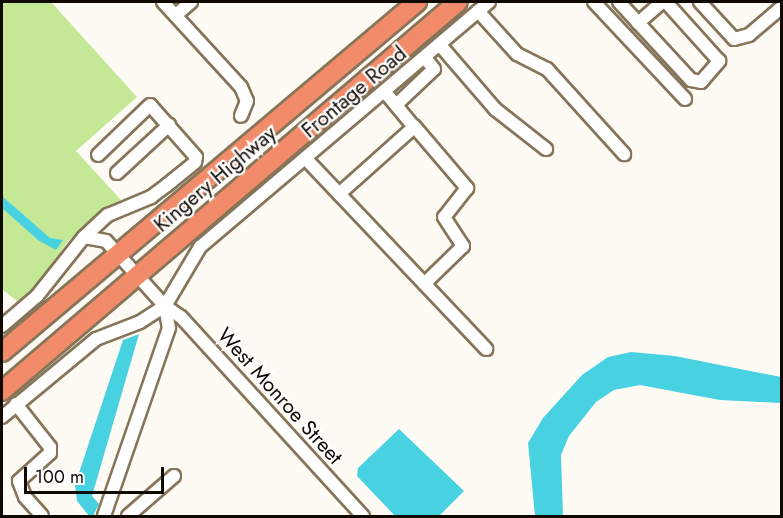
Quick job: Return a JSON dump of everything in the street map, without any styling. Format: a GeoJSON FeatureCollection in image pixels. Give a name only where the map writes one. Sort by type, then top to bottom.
{"type":"FeatureCollection","features":[{"type":"Feature","properties":{"kind":"highway","name":"Kingery Highway"},"geometry":{"type":"LineString","coordinates":[[2,352],[121,255],[417,2]]}},
{"type":"Feature","properties":{"kind":"highway","name":"Kingery Highway"},"geometry":{"type":"LineString","coordinates":[[2,391],[458,2]]}},
{"type":"Feature","properties":{"kind":"street"},"geometry":{"type":"LineString","coordinates":[[163,2],[246,94],[241,116]]}},
{"type":"Feature","properties":{"kind":"street"},"geometry":{"type":"LineString","coordinates":[[176,15],[191,2]]}},
{"type":"Feature","properties":{"kind":"street","name":"Frontage Road"},"geometry":{"type":"LineString","coordinates":[[2,417],[96,339],[140,322],[165,306],[200,247],[489,2]]}},
{"type":"Feature","properties":{"kind":"street"},"geometry":{"type":"LineString","coordinates":[[594,2],[685,99]]}},
{"type":"Feature","properties":{"kind":"street"},"geometry":{"type":"LineString","coordinates":[[619,2],[638,23],[691,80],[701,82],[719,66],[719,61],[664,2],[638,23]]}},
{"type":"Feature","properties":{"kind":"street"},"geometry":{"type":"LineString","coordinates":[[700,2],[734,39],[749,35],[782,7]]}},
{"type":"Feature","properties":{"kind":"street"},"geometry":{"type":"LineString","coordinates":[[478,11],[517,54],[547,69],[624,154]]}},
{"type":"Feature","properties":{"kind":"street"},"geometry":{"type":"LineString","coordinates":[[440,45],[495,109],[546,149]]}},
{"type":"Feature","properties":{"kind":"street"},"geometry":{"type":"LineString","coordinates":[[396,105],[434,69],[425,57]]}},
{"type":"Feature","properties":{"kind":"street"},"geometry":{"type":"LineString","coordinates":[[385,92],[467,188],[444,217],[445,223],[463,246],[424,284]]}},
{"type":"Feature","properties":{"kind":"street"},"geometry":{"type":"LineString","coordinates":[[2,326],[37,296],[84,237],[108,214],[151,197],[195,162],[192,150],[150,105],[98,155]]}},
{"type":"Feature","properties":{"kind":"street"},"geometry":{"type":"LineString","coordinates":[[117,173],[169,125]]}},
{"type":"Feature","properties":{"kind":"street"},"geometry":{"type":"LineString","coordinates":[[339,194],[414,126]]}},
{"type":"Feature","properties":{"kind":"street"},"geometry":{"type":"LineString","coordinates":[[306,159],[486,349]]}},
{"type":"Feature","properties":{"kind":"street"},"geometry":{"type":"LineString","coordinates":[[84,237],[106,241],[121,255]]}},
{"type":"Feature","properties":{"kind":"street","name":"West Monroe Street"},"geometry":{"type":"LineString","coordinates":[[121,255],[165,306],[181,317],[363,516]]}},
{"type":"Feature","properties":{"kind":"street"},"geometry":{"type":"LineString","coordinates":[[104,516],[169,328],[165,306]]}},
{"type":"Feature","properties":{"kind":"street"},"geometry":{"type":"LineString","coordinates":[[16,404],[50,447],[50,453],[19,481],[25,496],[42,516]]}},
{"type":"Feature","properties":{"kind":"street"},"geometry":{"type":"LineString","coordinates":[[111,499],[127,516],[174,476]]}},
{"type":"Feature","properties":{"kind":"green space"},"geometry":{"type":"Polygon","coordinates":[[[2,2],[51,2],[137,97],[76,151],[121,200],[109,206],[68,241],[36,288],[18,302],[2,289],[2,2]]]}},
{"type":"Feature","properties":{"kind":"water"},"geometry":{"type":"Polygon","coordinates":[[[2,196],[50,238],[63,240],[56,250],[38,240],[2,208],[2,196]]]}},
{"type":"Feature","properties":{"kind":"water"},"geometry":{"type":"Polygon","coordinates":[[[139,334],[92,496],[99,504],[93,516],[89,516],[77,501],[75,485],[123,340],[139,334]]]}},
{"type":"Feature","properties":{"kind":"water"},"geometry":{"type":"Polygon","coordinates":[[[631,352],[675,356],[781,377],[781,403],[720,400],[640,385],[614,390],[596,402],[569,436],[561,455],[563,516],[535,516],[528,443],[543,418],[582,375],[608,357],[631,352]]]}},
{"type":"Feature","properties":{"kind":"water"},"geometry":{"type":"Polygon","coordinates":[[[399,429],[464,491],[439,516],[395,516],[357,476],[358,468],[399,429]]]}}]}
